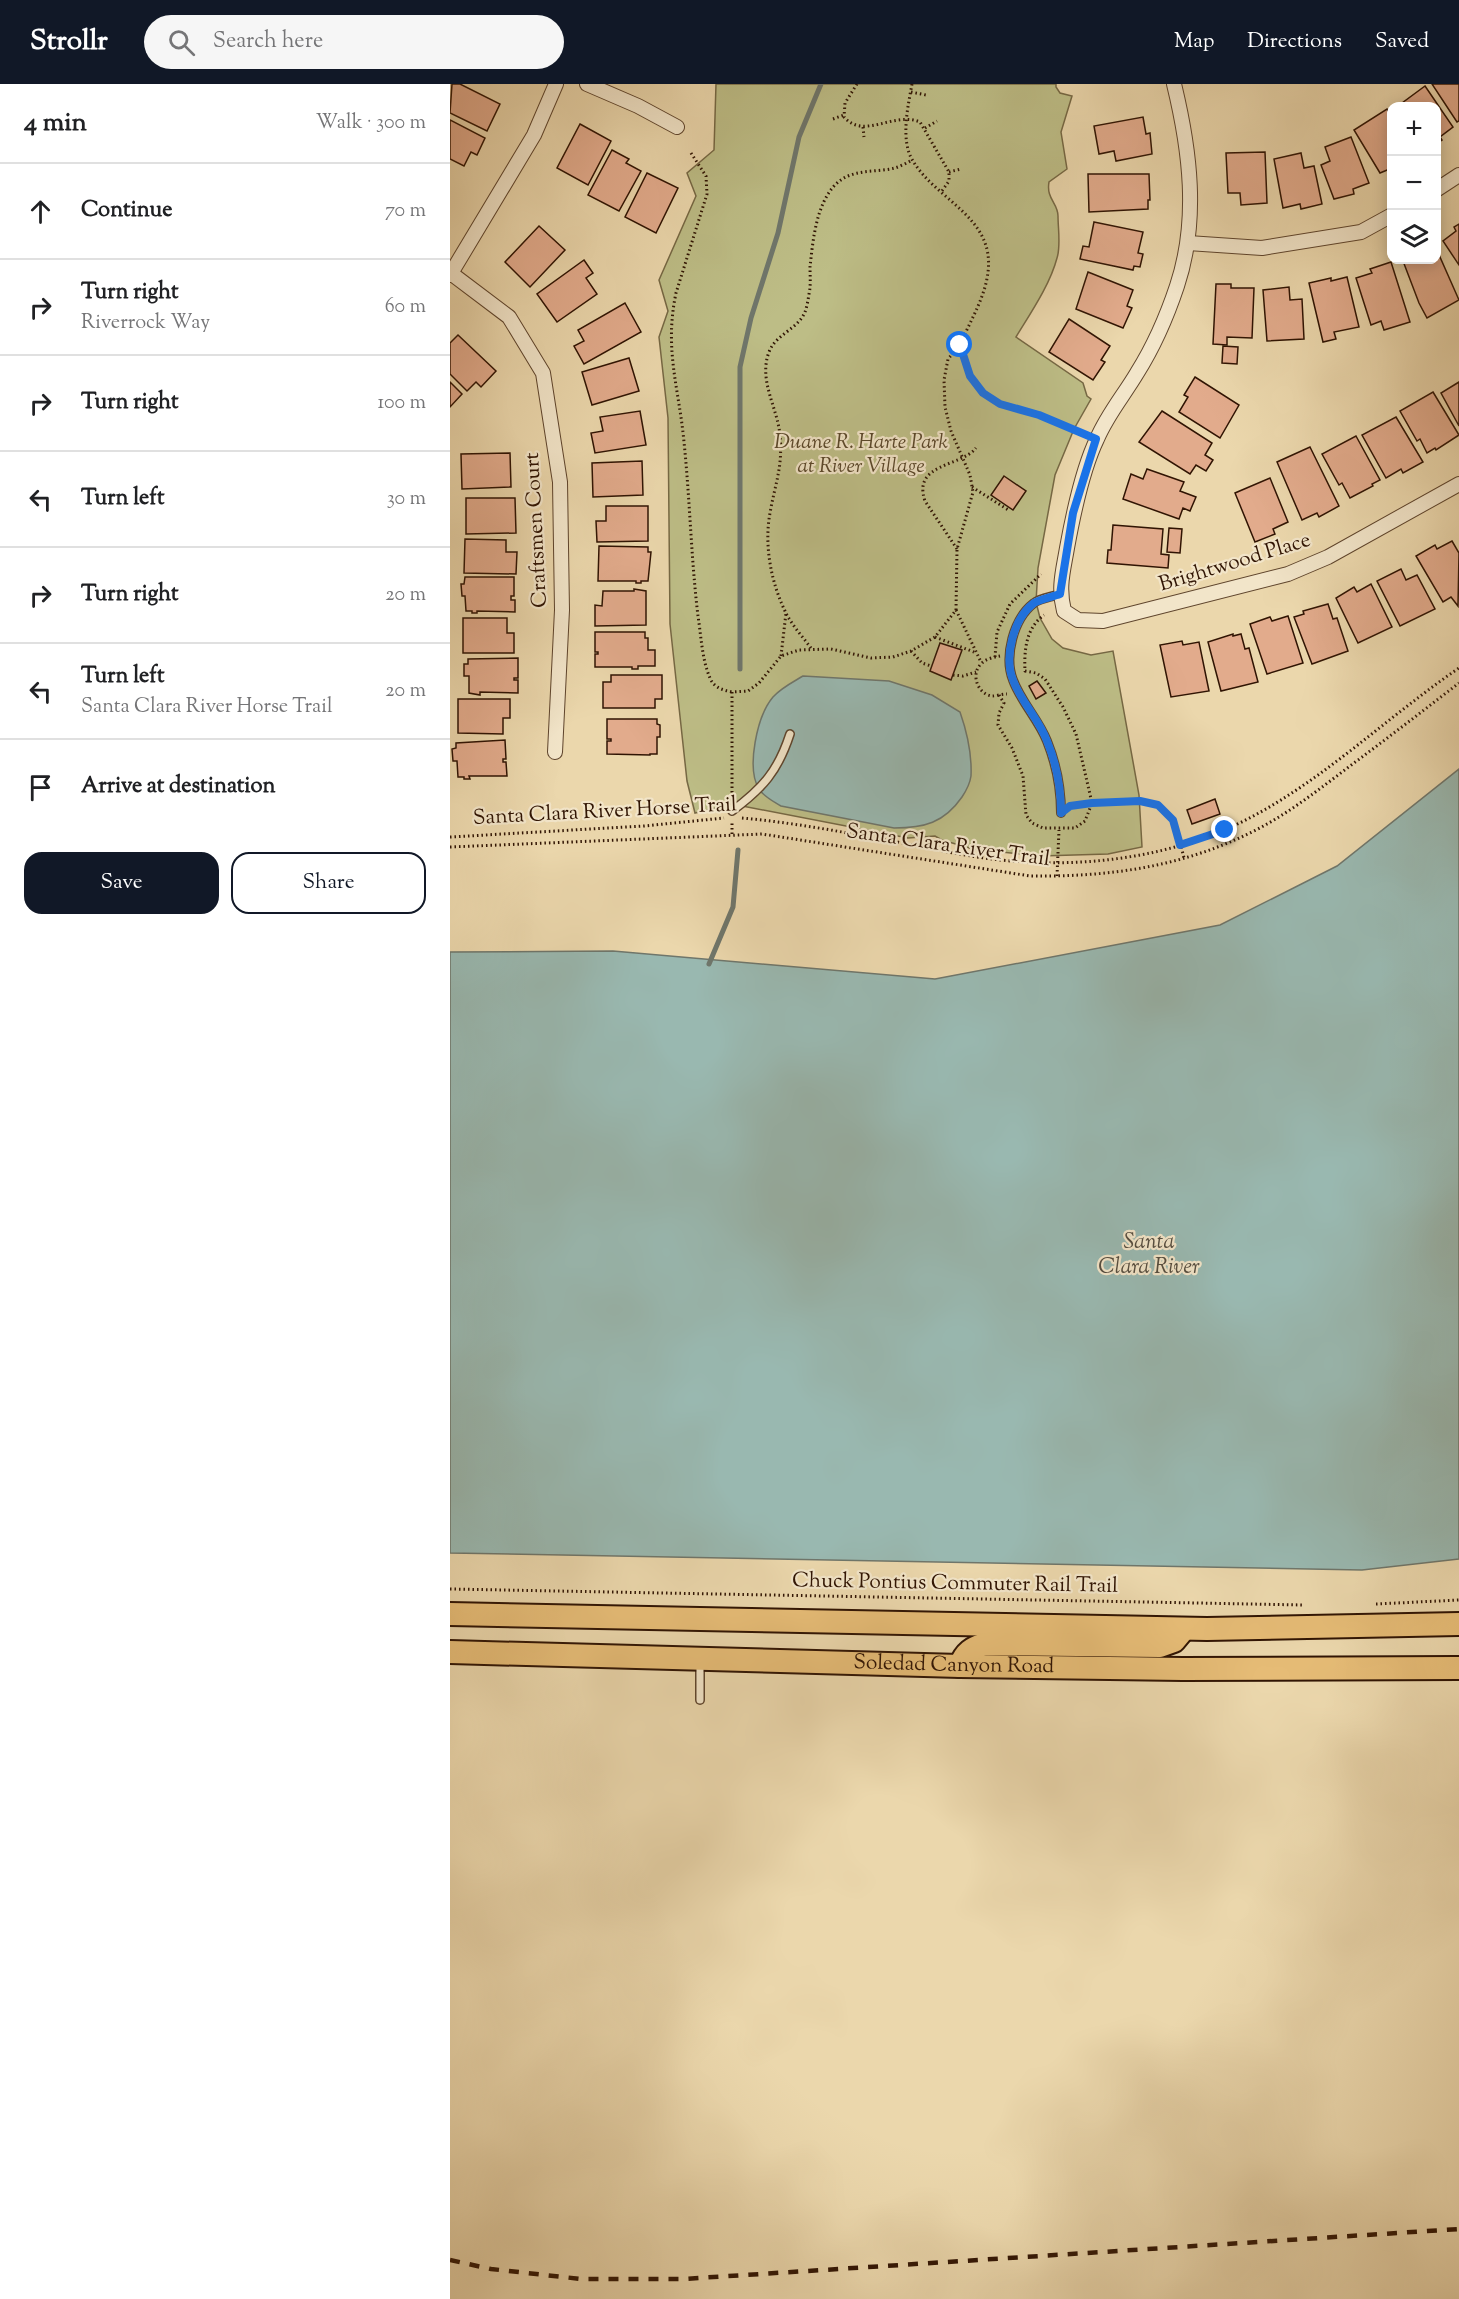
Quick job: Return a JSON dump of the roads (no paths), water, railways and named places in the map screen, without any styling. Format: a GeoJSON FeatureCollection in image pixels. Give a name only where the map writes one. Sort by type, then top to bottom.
{"type":"FeatureCollection","features":[{"type":"Feature","properties":{"kind":"main road","name":"Soledad Canyon Road"},"geometry":{"type":"LineString","coordinates":[[450,1614],[1184,1629],[1459,1624]]}},
{"type":"Feature","properties":{"kind":"main road"},"geometry":{"type":"LineString","coordinates":[[960,1666],[964,1655],[973,1648],[986,1644],[1160,1646],[1174,1641],[1184,1629]]}},
{"type":"Feature","properties":{"kind":"main road","name":"Soledad Canyon Road"},"geometry":{"type":"LineString","coordinates":[[450,1652],[960,1666],[1183,1669],[1459,1668]]}},
{"type":"Feature","properties":{"kind":"street"},"geometry":{"type":"LineString","coordinates":[[451,274],[534,135],[556,84]]}},
{"type":"Feature","properties":{"kind":"street"},"geometry":{"type":"LineString","coordinates":[[587,84],[638,106],[677,127]]}},
{"type":"Feature","properties":{"kind":"street"},"geometry":{"type":"LineString","coordinates":[[1060,594],[1073,513],[1096,439],[1137,373],[1162,326],[1178,284],[1188,243],[1190,183],[1186,132],[1174,84]]}},
{"type":"Feature","properties":{"kind":"street"},"geometry":{"type":"LineString","coordinates":[[1441,187],[1459,175]]}},
{"type":"Feature","properties":{"kind":"street"},"geometry":{"type":"LineString","coordinates":[[1188,243],[1262,248],[1361,232],[1387,218]]}},
{"type":"Feature","properties":{"kind":"street","name":"Craftsmen Court"},"geometry":{"type":"LineString","coordinates":[[451,274],[509,317],[543,373],[560,482],[562,610],[555,752]]}},
{"type":"Feature","properties":{"kind":"street","name":"Brightwood Place"},"geometry":{"type":"LineString","coordinates":[[1060,594],[1064,611],[1078,620],[1103,621],[1288,574],[1328,557],[1459,484]]}},
{"type":"Feature","properties":{"kind":"lane"},"geometry":{"type":"LineString","coordinates":[[1060,594],[1034,603],[1022,617],[1013,638],[1010,666],[1018,691],[1047,740],[1061,785],[1061,813]]}},
{"type":"Feature","properties":{"kind":"lane"},"geometry":{"type":"LineString","coordinates":[[732,814],[772,775],[790,734]]}},
{"type":"Feature","properties":{"kind":"lane"},"geometry":{"type":"LineString","coordinates":[[700,1659],[700,1700]]}},
{"type":"Feature","properties":{"kind":"water"},"geometry":{"type":"Polygon","coordinates":[[[803,676],[889,681],[932,695],[960,712],[971,760],[971,776],[966,790],[955,806],[940,818],[924,825],[894,828],[781,806],[766,797],[759,789],[753,768],[758,729],[762,716],[773,697],[803,676]]]}},
{"type":"Feature","properties":{"kind":"water","name":"Santa Clara River"},"geometry":{"type":"Polygon","coordinates":[[[1459,769],[1459,1559],[1362,1570],[450,1553],[450,952],[613,951],[935,979],[1220,925],[1337,866],[1459,769]]]}},
{"type":"Feature","properties":{"kind":"waterway"},"geometry":{"type":"LineString","coordinates":[[740,669],[740,367],[751,318],[778,233],[799,137],[821,84]]}},
{"type":"Feature","properties":{"kind":"waterway"},"geometry":{"type":"LineString","coordinates":[[709,964],[733,907],[738,850]]}},
{"type":"Feature","properties":{"kind":"railway"},"geometry":{"type":"LineString","coordinates":[[450,2260],[491,2269],[581,2279],[683,2279],[1459,2229]]}},
{"type":"Feature","properties":{"kind":"park label","name":"Duane R. Harte Park at River Village"},"geometry":{"type":"Point","coordinates":[861,455]}}]}
